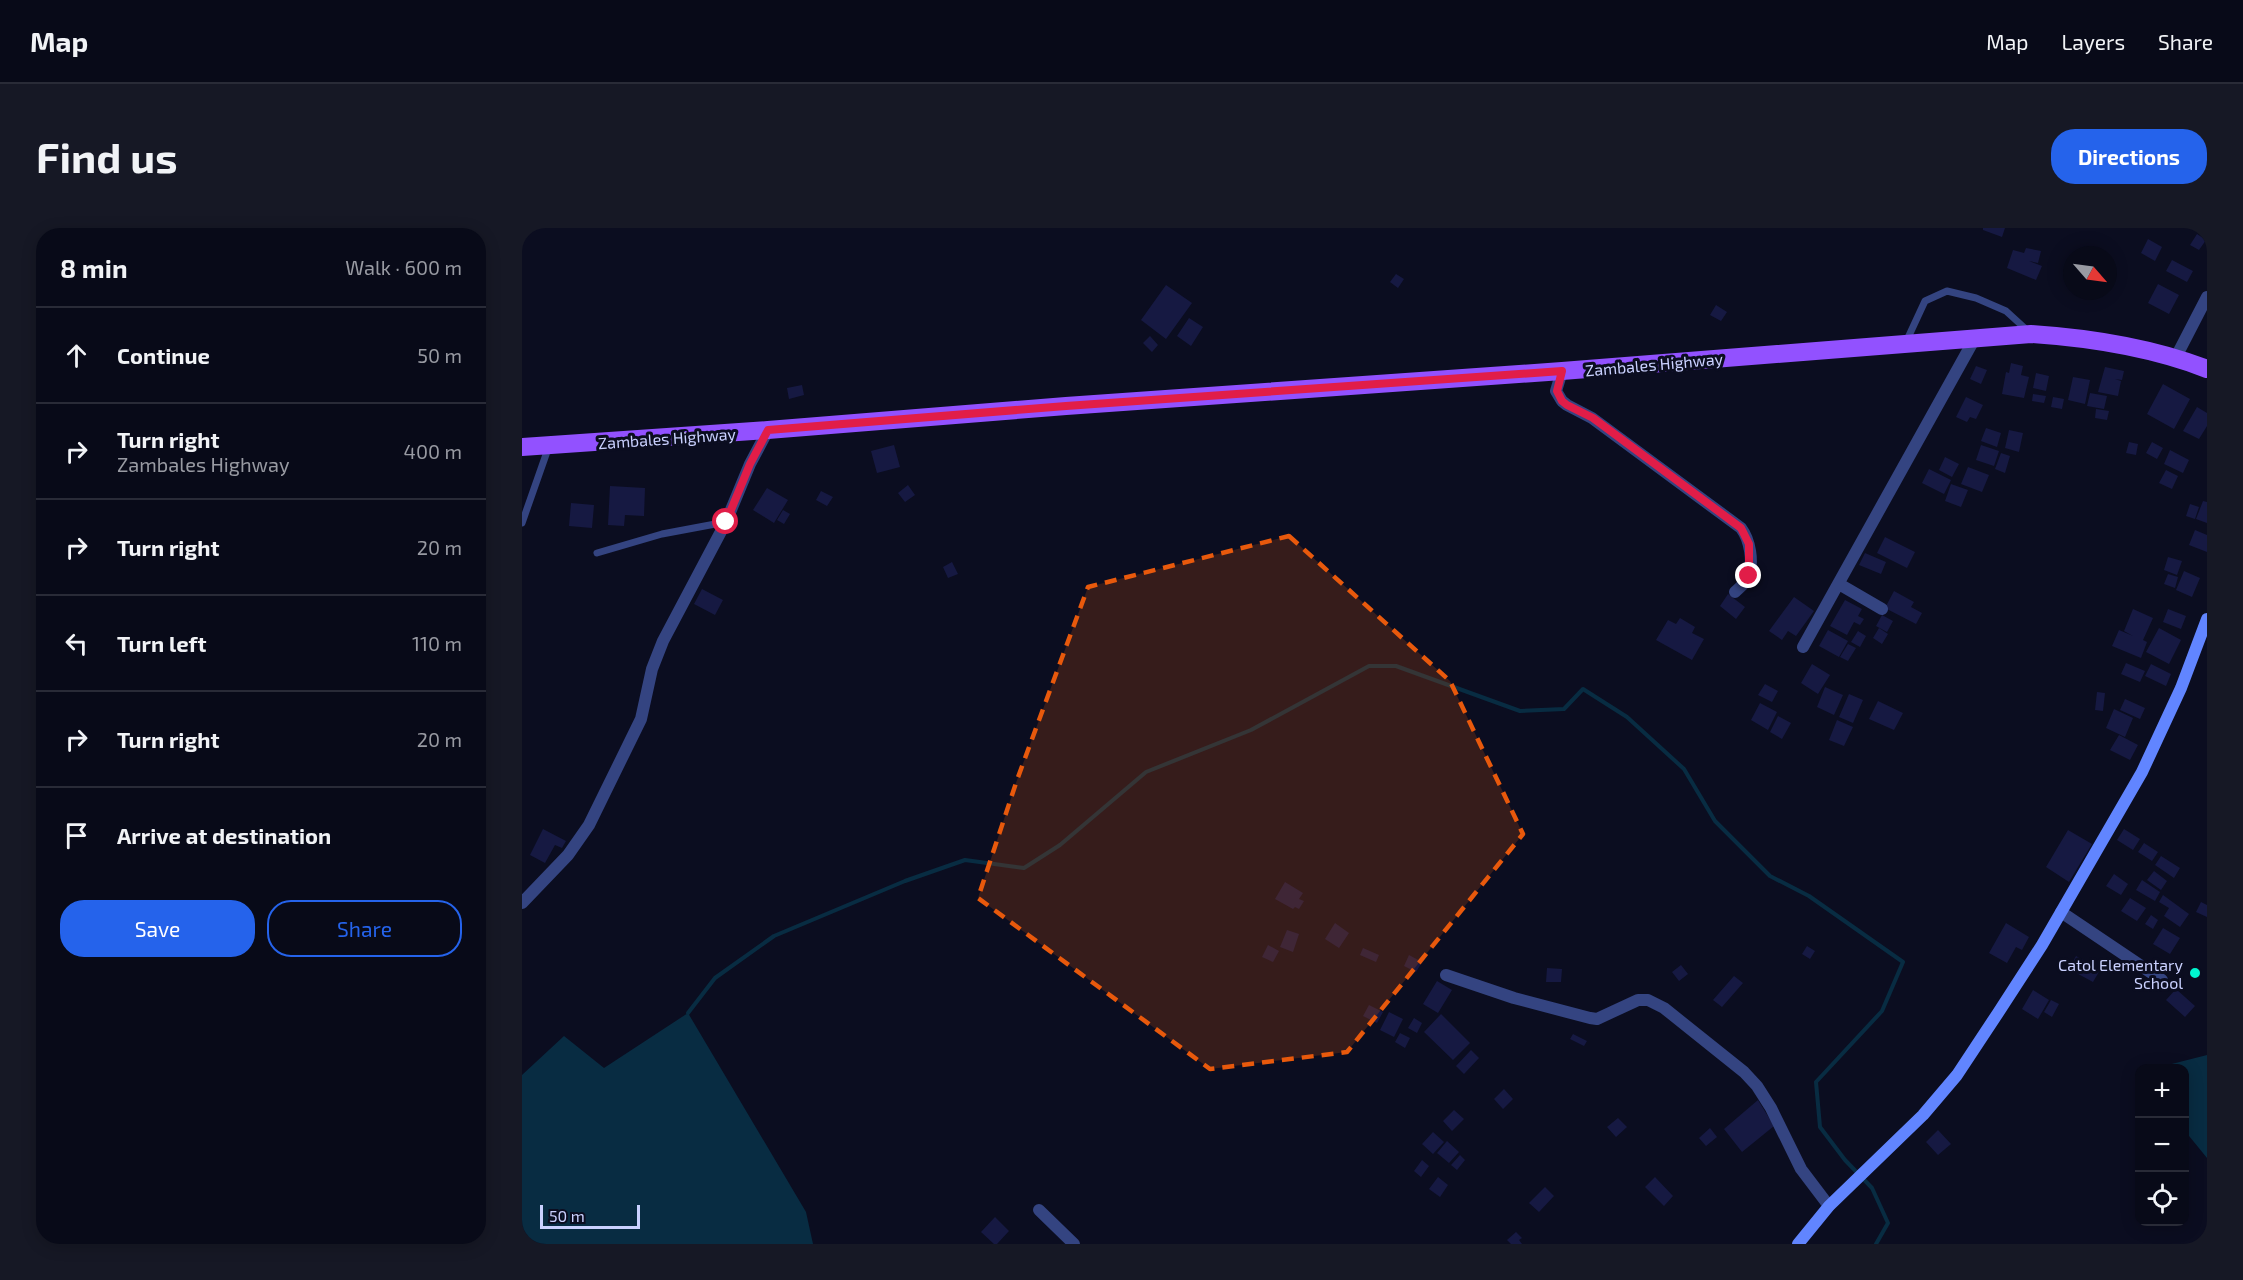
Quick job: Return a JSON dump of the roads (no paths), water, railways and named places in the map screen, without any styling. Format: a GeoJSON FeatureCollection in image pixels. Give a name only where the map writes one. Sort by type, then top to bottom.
{"type":"FeatureCollection","features":[{"type":"Feature","properties":{"kind":"main road","name":"Zambales Highway"},"geometry":{"type":"LineString","coordinates":[[522,447],[1562,371],[2031,334],[2070,336],[2112,342],[2176,357],[2207,369]]}},
{"type":"Feature","properties":{"kind":"street"},"geometry":{"type":"LineString","coordinates":[[2176,357],[2207,297]]}},
{"type":"Feature","properties":{"kind":"street"},"geometry":{"type":"LineString","coordinates":[[1803,646],[1976,338]]}},
{"type":"Feature","properties":{"kind":"street"},"geometry":{"type":"LineString","coordinates":[[1562,371],[1557,391],[1562,401],[1593,418],[1741,528],[1749,544],[1749,576],[1735,592]]}},
{"type":"Feature","properties":{"kind":"street"},"geometry":{"type":"LineString","coordinates":[[522,903],[568,855],[589,825],[641,719],[652,669],[663,641],[726,522],[750,464],[768,430]]}},
{"type":"Feature","properties":{"kind":"street"},"geometry":{"type":"LineString","coordinates":[[1839,584],[1882,609]]}},
{"type":"Feature","properties":{"kind":"street"},"geometry":{"type":"LineString","coordinates":[[1798,1244],[1833,1202],[1923,1115],[1957,1075],[2042,945],[2142,772],[2181,688],[2207,619]]}},
{"type":"Feature","properties":{"kind":"street"},"geometry":{"type":"LineString","coordinates":[[2061,912],[2162,980]]}},
{"type":"Feature","properties":{"kind":"street"},"geometry":{"type":"LineString","coordinates":[[1446,975],[1514,998],[1590,1018],[1598,1019],[1638,1000],[1648,1000],[1664,1008],[1744,1072],[1757,1086],[1772,1108],[1801,1169],[1833,1202]]}},
{"type":"Feature","properties":{"kind":"street"},"geometry":{"type":"LineString","coordinates":[[1039,1210],[1074,1244]]}},
{"type":"Feature","properties":{"kind":"lane"},"geometry":{"type":"LineString","coordinates":[[1905,343],[1925,301],[1947,291],[1976,298],[2006,311],[2031,334]]}},
{"type":"Feature","properties":{"kind":"lane"},"geometry":{"type":"LineString","coordinates":[[522,523],[549,446]]}},
{"type":"Feature","properties":{"kind":"lane"},"geometry":{"type":"LineString","coordinates":[[597,553],[662,534],[726,522]]}},
{"type":"Feature","properties":{"kind":"water"},"geometry":{"type":"Polygon","coordinates":[[[688,1013],[806,1212],[813,1244],[522,1244],[522,1075],[564,1036],[604,1068],[688,1013]]]}},
{"type":"Feature","properties":{"kind":"water"},"geometry":{"type":"Polygon","coordinates":[[[2207,1055],[2207,1158],[2189,1136],[2189,1064],[2172,1064],[2207,1055]]]}},
{"type":"Feature","properties":{"kind":"waterway"},"geometry":{"type":"LineString","coordinates":[[688,1013],[715,978],[774,936],[905,881],[965,860],[1024,868],[1060,845],[1146,772],[1251,730],[1369,666],[1396,666],[1520,711],[1564,709],[1583,689],[1627,717],[1684,769],[1715,821],[1770,876],[1809,896],[1903,962],[1882,1011],[1816,1082],[1820,1127],[1845,1160],[1872,1188],[1888,1223],[1876,1244]]}},
{"type":"Feature","properties":{"kind":"place","name":"Catol Elementary School"},"geometry":{"type":"Point","coordinates":[2195,973]}}]}
